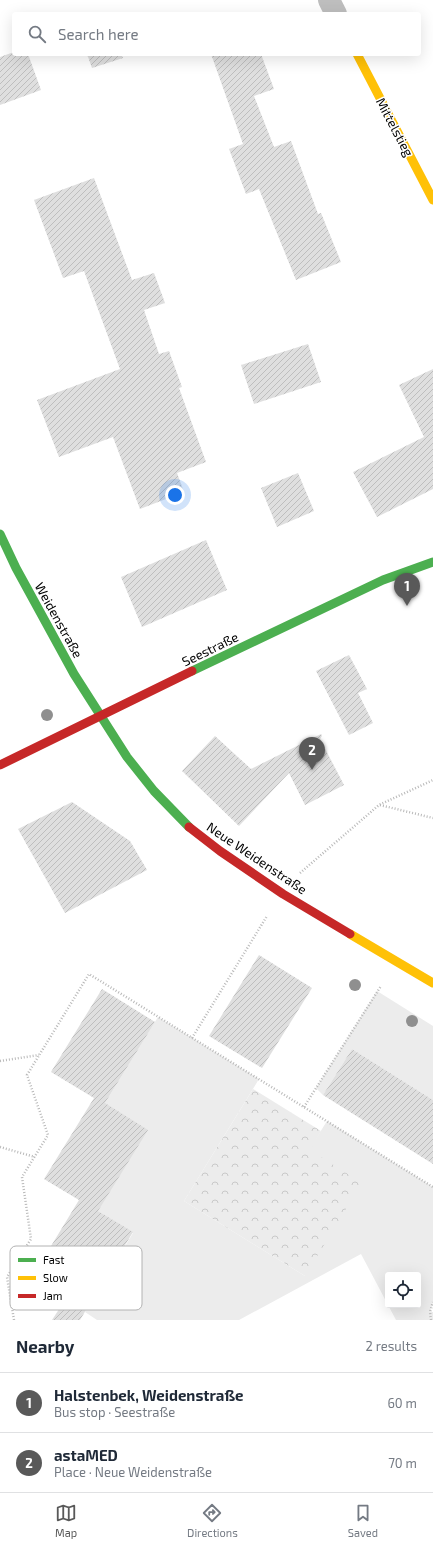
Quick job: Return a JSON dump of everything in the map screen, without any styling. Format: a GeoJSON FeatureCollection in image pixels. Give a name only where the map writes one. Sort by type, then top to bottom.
{"type":"FeatureCollection","features":[{"type":"Feature","properties":{"kind":"street"},"geometry":{"type":"LineString","coordinates":[[329,0],[335,12]]}},
{"type":"Feature","properties":{"kind":"street","name":"Mittelstieg"},"geometry":{"type":"LineString","coordinates":[[358,56],[433,200]]}},
{"type":"Feature","properties":{"kind":"street","name":"Weidenstraße"},"geometry":{"type":"LineString","coordinates":[[0,534],[16,568],[74,674],[101,715]]}},
{"type":"Feature","properties":{"kind":"street","name":"Seestraße"},"geometry":{"type":"LineString","coordinates":[[0,765],[383,580],[433,562]]}},
{"type":"Feature","properties":{"kind":"street","name":"Neue Weidenstraße"},"geometry":{"type":"LineString","coordinates":[[101,715],[127,757],[154,791],[186,825],[220,851],[283,894],[433,983]]}},
{"type":"Feature","properties":{"kind":"path"},"geometry":{"type":"LineString","coordinates":[[298,875],[380,805],[433,780]]}},
{"type":"Feature","properties":{"kind":"path"},"geometry":{"type":"LineString","coordinates":[[380,805],[433,818]]}},
{"type":"Feature","properties":{"kind":"path"},"geometry":{"type":"LineString","coordinates":[[192,1038],[270,911]]}},
{"type":"Feature","properties":{"kind":"path"},"geometry":{"type":"LineString","coordinates":[[27,1246],[31,1239],[22,1177],[48,1135],[27,1075],[89,974],[433,1187]]}},
{"type":"Feature","properties":{"kind":"path"},"geometry":{"type":"LineString","coordinates":[[304,1107],[380,986]]}},
{"type":"Feature","properties":{"kind":"path"},"geometry":{"type":"LineString","coordinates":[[0,1061],[39,1055]]}},
{"type":"Feature","properties":{"kind":"path"},"geometry":{"type":"LineString","coordinates":[[0,1147],[35,1157]]}},
{"type":"Feature","properties":{"kind":"path"},"geometry":{"type":"LineString","coordinates":[[10,1273],[7,1278],[10,1296]]}},
{"type":"Feature","properties":{"kind":"path"},"geometry":{"type":"LineString","coordinates":[[430,1320],[430,1312],[433,1302]]}},
{"type":"Feature","properties":{"kind":"path"},"geometry":{"type":"LineString","coordinates":[[12,1310],[14,1320]]}},
{"type":"Feature","properties":{"kind":"green space"},"geometry":{"type":"Polygon","coordinates":[[[377,991],[433,1026],[433,1100],[352,1049],[323,1095],[316,1088],[377,991]]]}},
{"type":"Feature","properties":{"kind":"green space"},"geometry":{"type":"Polygon","coordinates":[[[158,1017],[259,1079],[184,1201],[305,1276],[309,1150],[327,1121],[433,1187],[433,1302],[430,1312],[433,1312],[433,1320],[396,1320],[390,1308],[421,1308],[421,1272],[385,1272],[385,1299],[361,1254],[239,1320],[97,1320],[85,1312],[86,1310],[142,1310],[142,1246],[125,1246],[133,1233],[98,1211],[105,1103],[158,1017]]]}},
{"type":"Feature","properties":{"kind":"green space"},"geometry":{"type":"Polygon","coordinates":[[[253,1089],[321,1131],[310,1150],[362,1183],[305,1276],[184,1201],[253,1089]]]}},
{"type":"Feature","properties":{"kind":"building"},"geometry":{"type":"Polygon","coordinates":[[[12,53],[12,56],[29,56],[41,90],[0,105],[0,57],[12,53]]]}},
{"type":"Feature","properties":{"kind":"building"},"geometry":{"type":"Polygon","coordinates":[[[88,56],[122,56],[123,58],[92,68],[88,56]]]}},
{"type":"Feature","properties":{"kind":"building"},"geometry":{"type":"Polygon","coordinates":[[[212,56],[262,56],[274,89],[254,96],[274,147],[291,141],[318,214],[321,213],[341,262],[296,280],[259,189],[246,194],[229,149],[243,144],[212,56]]]}},
{"type":"Feature","properties":{"kind":"building"},"geometry":{"type":"Polygon","coordinates":[[[94,178],[132,280],[154,273],[165,303],[144,310],[159,354],[169,351],[182,387],[179,388],[206,462],[177,473],[184,492],[140,509],[113,437],[59,457],[37,400],[120,369],[84,271],[63,278],[34,200],[94,178]]]}},
{"type":"Feature","properties":{"kind":"building"},"geometry":{"type":"Polygon","coordinates":[[[308,344],[321,382],[254,404],[241,365],[308,344]]]}},
{"type":"Feature","properties":{"kind":"building"},"geometry":{"type":"Polygon","coordinates":[[[433,369],[433,489],[377,517],[353,472],[424,437],[399,385],[433,369]]]}},
{"type":"Feature","properties":{"kind":"building"},"geometry":{"type":"Polygon","coordinates":[[[298,473],[314,511],[277,527],[261,488],[298,473]]]}},
{"type":"Feature","properties":{"kind":"building"},"geometry":{"type":"Polygon","coordinates":[[[206,540],[227,590],[142,627],[121,577],[206,540]]]}},
{"type":"Feature","properties":{"kind":"building"},"geometry":{"type":"Polygon","coordinates":[[[349,655],[367,689],[358,693],[373,723],[349,735],[316,671],[349,655]]]}},
{"type":"Feature","properties":{"kind":"building"},"geometry":{"type":"Polygon","coordinates":[[[321,734],[322,736],[320,739],[344,785],[305,805],[289,773],[239,826],[182,771],[215,736],[251,769],[321,734]]]}},
{"type":"Feature","properties":{"kind":"building"},"geometry":{"type":"Polygon","coordinates":[[[72,802],[130,841],[147,870],[65,913],[18,829],[72,802]]]}},
{"type":"Feature","properties":{"kind":"building"},"geometry":{"type":"Polygon","coordinates":[[[259,955],[312,988],[262,1068],[209,1036],[259,955]]]}},
{"type":"Feature","properties":{"kind":"building"},"geometry":{"type":"Polygon","coordinates":[[[102,989],[155,1022],[105,1103],[148,1130],[98,1211],[133,1232],[125,1246],[51,1246],[79,1200],[44,1179],[94,1098],[51,1072],[102,989]]]}},
{"type":"Feature","properties":{"kind":"building"},"geometry":{"type":"Polygon","coordinates":[[[352,1049],[433,1100],[433,1164],[323,1095],[352,1049]]]}},
{"type":"Feature","properties":{"kind":"building"},"geometry":{"type":"Polygon","coordinates":[[[58,1310],[86,1310],[80,1320],[52,1320],[58,1310]]]}},
{"type":"Feature","properties":{"kind":"traffic: fast"},"geometry":{"type":"LineString","coordinates":[[0,534],[16,568],[74,674],[127,757],[154,791],[189,827]]}},
{"type":"Feature","properties":{"kind":"traffic: fast"},"geometry":{"type":"LineString","coordinates":[[192,671],[383,580],[433,562]]}},
{"type":"Feature","properties":{"kind":"traffic: slow"},"geometry":{"type":"LineString","coordinates":[[358,56],[433,200]]}},
{"type":"Feature","properties":{"kind":"traffic: slow"},"geometry":{"type":"LineString","coordinates":[[350,934],[433,983]]}},
{"type":"Feature","properties":{"kind":"traffic: jam"},"geometry":{"type":"LineString","coordinates":[[0,765],[192,671]]}},
{"type":"Feature","properties":{"kind":"traffic: jam"},"geometry":{"type":"LineString","coordinates":[[189,827],[220,851],[283,894],[350,934]]}},
{"type":"Feature","properties":{"kind":"place","name":"Halstenbek, Weidenstraße"},"geometry":{"type":"Point","coordinates":[407,606]}},
{"type":"Feature","properties":{"kind":"place","name":"astaMED"},"geometry":{"type":"Point","coordinates":[312,770]}}]}
